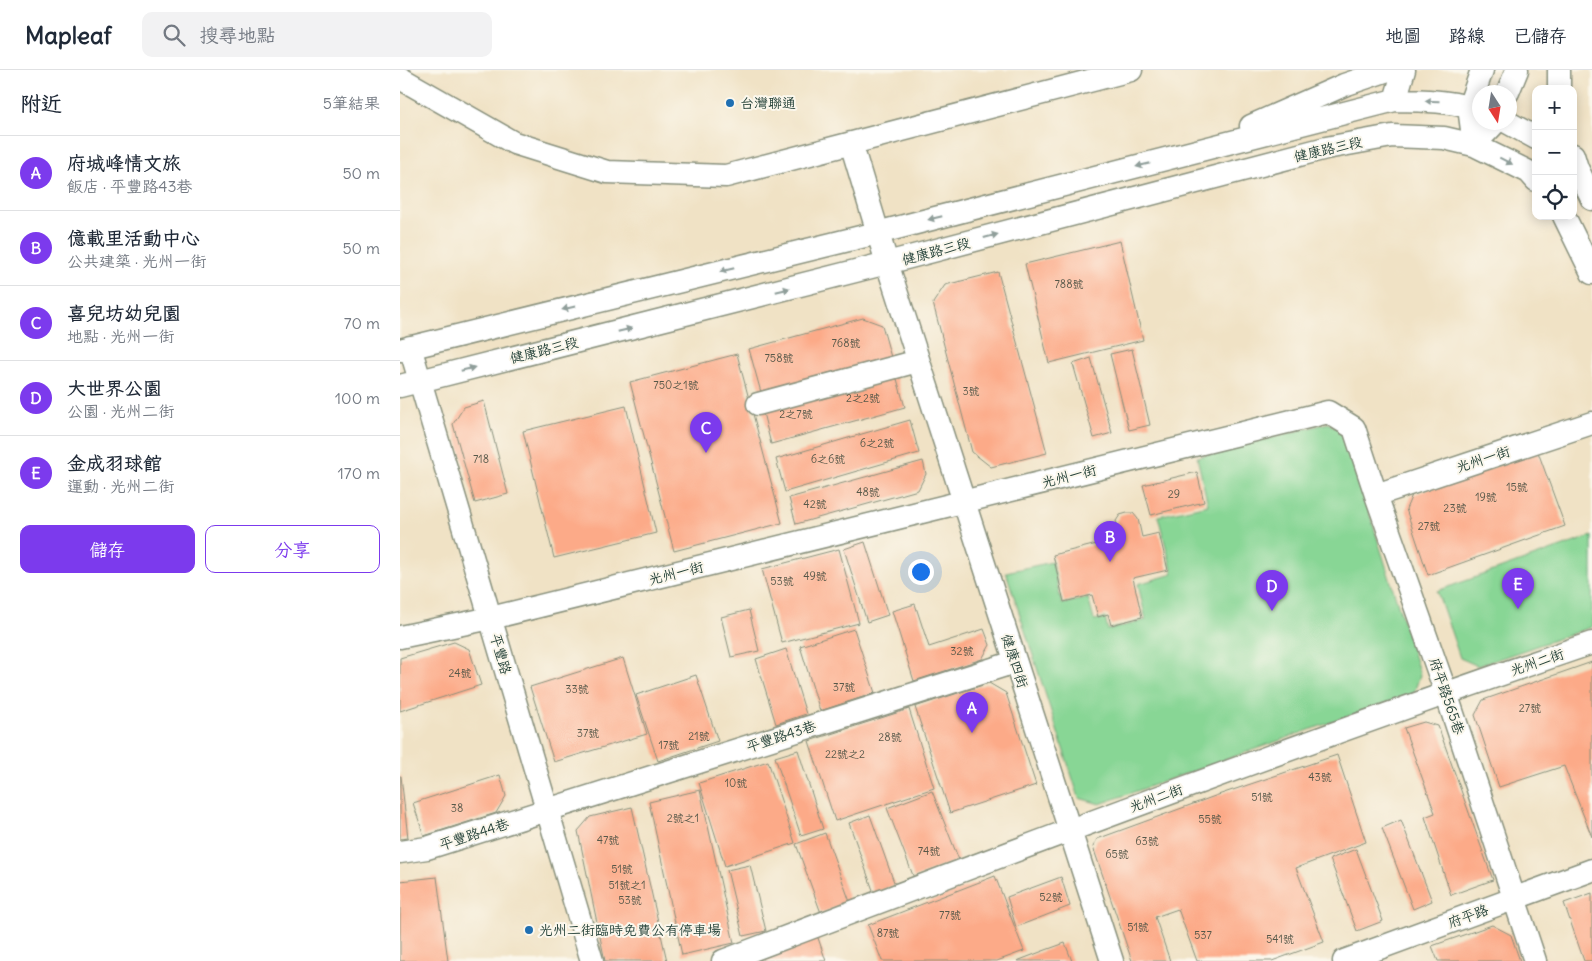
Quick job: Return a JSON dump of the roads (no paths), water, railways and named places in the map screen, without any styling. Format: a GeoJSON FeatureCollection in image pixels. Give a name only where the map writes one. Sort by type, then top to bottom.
{"type":"FeatureCollection","features":[{"type":"Feature","properties":{"kind":"street"},"geometry":{"type":"LineString","coordinates":[[400,78],[514,143],[608,172],[726,176],[1131,70]]}},
{"type":"Feature","properties":{"kind":"street"},"geometry":{"type":"LineString","coordinates":[[1191,152],[1344,85],[1388,70]]}},
{"type":"Feature","properties":{"kind":"street"},"geometry":{"type":"LineString","coordinates":[[1395,100],[1404,70]]}},
{"type":"Feature","properties":{"kind":"street"},"geometry":{"type":"LineString","coordinates":[[1479,85],[1482,70]]}},
{"type":"Feature","properties":{"kind":"street"},"geometry":{"type":"LineString","coordinates":[[1511,85],[1517,70]]}},
{"type":"Feature","properties":{"kind":"street"},"geometry":{"type":"LineString","coordinates":[[1559,70],[1559,85]]}},
{"type":"Feature","properties":{"kind":"street"},"geometry":{"type":"LineString","coordinates":[[405,348],[877,233],[1395,100],[1441,102],[1472,109]]}},
{"type":"Feature","properties":{"kind":"street"},"geometry":{"type":"LineString","coordinates":[[1517,128],[1532,136]]}},
{"type":"Feature","properties":{"kind":"street"},"geometry":{"type":"LineString","coordinates":[[1474,130],[1474,145]]}},
{"type":"Feature","properties":{"kind":"street"},"geometry":{"type":"LineString","coordinates":[[1474,145],[1488,130]]}},
{"type":"Feature","properties":{"kind":"street","name":"健康路三段"},"geometry":{"type":"LineString","coordinates":[[410,384],[887,264],[1326,148],[1392,136],[1444,138],[1474,145],[1529,172],[1532,175]]}},
{"type":"Feature","properties":{"kind":"street","name":"健康四街"},"geometry":{"type":"LineString","coordinates":[[850,143],[877,233],[1112,961]]}},
{"type":"Feature","properties":{"kind":"street"},"geometry":{"type":"LineString","coordinates":[[1577,168],[1592,199]]}},
{"type":"Feature","properties":{"kind":"street"},"geometry":{"type":"LineString","coordinates":[[1577,184],[1592,206]]}},
{"type":"Feature","properties":{"kind":"street"},"geometry":{"type":"LineString","coordinates":[[1566,220],[1592,273]]}},
{"type":"Feature","properties":{"kind":"street","name":"平豐路"},"geometry":{"type":"LineString","coordinates":[[405,348],[410,384],[491,618],[592,961]]}},
{"type":"Feature","properties":{"kind":"street"},"geometry":{"type":"LineString","coordinates":[[758,404],[918,361]]}},
{"type":"Feature","properties":{"kind":"street","name":"光州一街"},"geometry":{"type":"LineString","coordinates":[[400,637],[491,618],[1328,412],[1354,428],[1376,495],[1592,423]]}},
{"type":"Feature","properties":{"kind":"street","name":"府平路565巷"},"geometry":{"type":"LineString","coordinates":[[1376,495],[1446,693],[1535,961]]}},
{"type":"Feature","properties":{"kind":"street","name":"光州二街"},"geometry":{"type":"LineString","coordinates":[[723,961],[1069,830],[1446,693],[1592,643]]}},
{"type":"Feature","properties":{"kind":"street","name":"平豐路43巷"},"geometry":{"type":"LineString","coordinates":[[548,810],[1015,662]]}},
{"type":"Feature","properties":{"kind":"street","name":"平豐路44巷"},"geometry":{"type":"LineString","coordinates":[[400,852],[427,848],[548,810]]}},
{"type":"Feature","properties":{"kind":"street","name":"府平路"},"geometry":{"type":"LineString","coordinates":[[1344,961],[1592,870]]}},
{"type":"Feature","properties":{"kind":"place","name":"台灣聯通"},"geometry":{"type":"Point","coordinates":[730,103]}},
{"type":"Feature","properties":{"kind":"place","name":"喜兒坊幼兒園"},"geometry":{"type":"Point","coordinates":[706,453]}},
{"type":"Feature","properties":{"kind":"place","name":"億載里活動中心"},"geometry":{"type":"Point","coordinates":[1110,562]}},
{"type":"Feature","properties":{"kind":"place","name":"金成羽球館"},"geometry":{"type":"Point","coordinates":[1518,609]}},
{"type":"Feature","properties":{"kind":"place","name":"大世界公園"},"geometry":{"type":"Point","coordinates":[1272,611]}},
{"type":"Feature","properties":{"kind":"place","name":"府城峰情文旅"},"geometry":{"type":"Point","coordinates":[972,733]}},
{"type":"Feature","properties":{"kind":"place","name":"光州二街臨時免費公有停車場"},"geometry":{"type":"Point","coordinates":[529,930]}}]}
